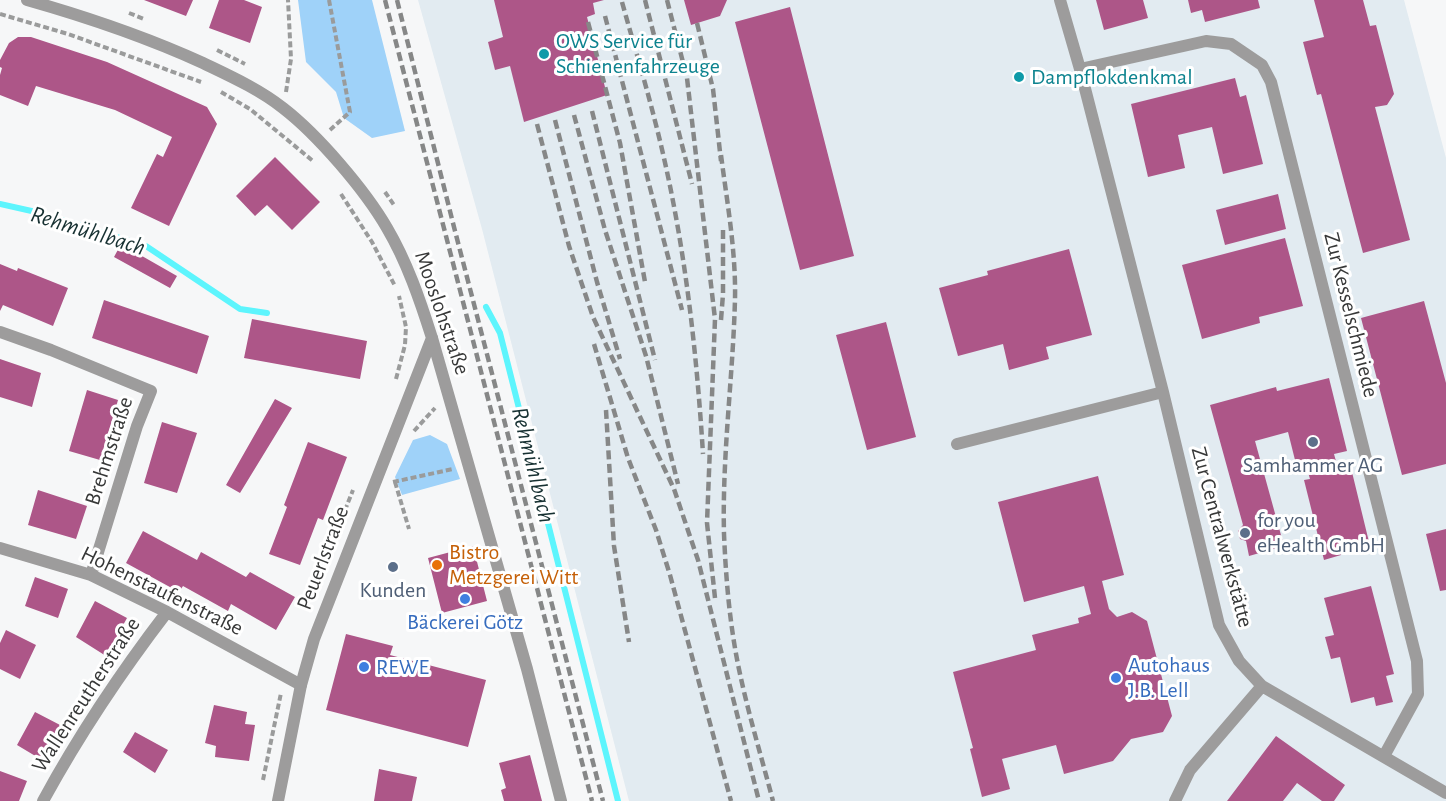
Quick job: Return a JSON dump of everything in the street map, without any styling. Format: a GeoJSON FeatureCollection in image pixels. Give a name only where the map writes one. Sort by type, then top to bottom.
{"type":"FeatureCollection","features":[{"type":"Feature","properties":{"kind":"street","name":"Mooslohstraße"},"geometry":{"type":"LineString","coordinates":[[27,0],[157,42],[234,77],[283,108],[341,166],[387,228],[417,291],[432,338],[561,801]]}},
{"type":"Feature","properties":{"kind":"street","name":"Zur Centralwerkstätte"},"geometry":{"type":"LineString","coordinates":[[1060,0],[1080,69],[1163,392],[1219,625],[1239,661],[1262,686],[1446,793]]}},
{"type":"Feature","properties":{"kind":"street","name":"Zur Kesselschmiede"},"geometry":{"type":"LineString","coordinates":[[1080,69],[1206,41],[1231,44],[1262,65],[1271,82],[1417,661],[1418,694],[1384,756]]}},
{"type":"Feature","properties":{"kind":"street","name":"Brehmstraße"},"geometry":{"type":"LineString","coordinates":[[0,332],[151,391],[137,426],[91,575]]}},
{"type":"Feature","properties":{"kind":"street","name":"Peuerlstraße"},"geometry":{"type":"LineString","coordinates":[[278,801],[301,685],[314,639],[432,338]]}},
{"type":"Feature","properties":{"kind":"street"},"geometry":{"type":"LineString","coordinates":[[957,444],[1163,392]]}},
{"type":"Feature","properties":{"kind":"street","name":"Hohenstaufenstraße"},"geometry":{"type":"LineString","coordinates":[[0,548],[91,575],[166,612],[301,685]]}},
{"type":"Feature","properties":{"kind":"street","name":"Wallenreutherstraße"},"geometry":{"type":"LineString","coordinates":[[43,801],[58,773],[132,657],[166,612]]}},
{"type":"Feature","properties":{"kind":"street"},"geometry":{"type":"LineString","coordinates":[[1175,801],[1190,770],[1262,686]]}},
{"type":"Feature","properties":{"kind":"path"},"geometry":{"type":"LineString","coordinates":[[283,108],[291,59],[288,0]]}},
{"type":"Feature","properties":{"kind":"path"},"geometry":{"type":"LineString","coordinates":[[318,141],[350,112],[329,0]]}},
{"type":"Feature","properties":{"kind":"path"},"geometry":{"type":"LineString","coordinates":[[0,14],[68,34],[210,86]]}},
{"type":"Feature","properties":{"kind":"path"},"geometry":{"type":"LineString","coordinates":[[220,92],[250,109],[320,169]]}},
{"type":"Feature","properties":{"kind":"path"},"geometry":{"type":"LineString","coordinates":[[340,192],[372,242],[398,292],[406,327],[405,345],[395,385]]}},
{"type":"Feature","properties":{"kind":"path"},"geometry":{"type":"LineString","coordinates":[[411,435],[448,395]]}},
{"type":"Feature","properties":{"kind":"path"},"geometry":{"type":"LineString","coordinates":[[393,472],[389,482],[468,465]]}},
{"type":"Feature","properties":{"kind":"path"},"geometry":{"type":"LineString","coordinates":[[394,482],[410,529]]}},
{"type":"Feature","properties":{"kind":"path"},"geometry":{"type":"LineString","coordinates":[[314,589],[354,487]]}},
{"type":"Feature","properties":{"kind":"path"},"geometry":{"type":"LineString","coordinates":[[262,790],[278,702],[285,677]]}},
{"type":"Feature","properties":{"kind":"shaded area"},"geometry":{"type":"Polygon","coordinates":[[[298,0],[372,0],[405,131],[372,138],[344,118],[336,92],[306,62],[298,0]]]}},
{"type":"Feature","properties":{"kind":"shaded area"},"geometry":{"type":"Polygon","coordinates":[[[418,0],[1404,0],[1446,158],[1446,801],[629,801],[482,229],[418,0]]]}},
{"type":"Feature","properties":{"kind":"shaded area"},"geometry":{"type":"Polygon","coordinates":[[[430,435],[447,444],[460,479],[402,495],[395,477],[413,440],[430,435]]]}},
{"type":"Feature","properties":{"kind":"building"},"geometry":{"type":"Polygon","coordinates":[[[144,0],[193,0],[186,16],[144,0]]]}},
{"type":"Feature","properties":{"kind":"building"},"geometry":{"type":"Polygon","coordinates":[[[219,0],[244,0],[262,7],[250,43],[209,28],[219,0]]]}},
{"type":"Feature","properties":{"kind":"building","name":"OWS Service für Schienenfahrzeuge"},"geometry":{"type":"Polygon","coordinates":[[[494,0],[604,0],[593,3],[595,14],[587,17],[607,95],[524,122],[510,66],[495,70],[488,42],[503,37],[494,0]]]}},
{"type":"Feature","properties":{"kind":"building","name":"OWS Service für Schienenfahrzeuge"},"geometry":{"type":"Polygon","coordinates":[[[684,0],[727,0],[720,16],[691,25],[684,0]]]}},
{"type":"Feature","properties":{"kind":"building"},"geometry":{"type":"Polygon","coordinates":[[[1096,0],[1143,0],[1148,18],[1104,30],[1096,0]]]}},
{"type":"Feature","properties":{"kind":"building"},"geometry":{"type":"Polygon","coordinates":[[[1188,0],[1258,0],[1260,8],[1205,22],[1202,10],[1191,13],[1188,0]]]}},
{"type":"Feature","properties":{"kind":"building"},"geometry":{"type":"Polygon","coordinates":[[[1314,0],[1363,0],[1370,26],[1376,25],[1394,94],[1387,105],[1375,107],[1410,240],[1363,253],[1321,94],[1317,95],[1303,42],[1324,37],[1314,0]]]}},
{"type":"Feature","properties":{"kind":"building"},"geometry":{"type":"Polygon","coordinates":[[[790,7],[854,256],[800,270],[735,22],[790,7]]]}},
{"type":"Feature","properties":{"kind":"building"},"geometry":{"type":"Polygon","coordinates":[[[18,37],[31,37],[107,62],[207,107],[217,124],[169,226],[131,208],[157,154],[163,157],[172,137],[115,110],[36,86],[28,106],[0,95],[2,68],[0,60],[9,43],[18,37]]]}},
{"type":"Feature","properties":{"kind":"building"},"geometry":{"type":"Polygon","coordinates":[[[1235,78],[1240,97],[1246,95],[1263,164],[1223,174],[1212,127],[1178,135],[1185,168],[1148,177],[1131,104],[1235,78]]]}},
{"type":"Feature","properties":{"kind":"building"},"geometry":{"type":"Polygon","coordinates":[[[275,157],[320,202],[292,230],[267,205],[255,216],[236,196],[275,157]]]}},
{"type":"Feature","properties":{"kind":"building"},"geometry":{"type":"Polygon","coordinates":[[[1278,194],[1286,229],[1225,245],[1216,210],[1278,194]]]}},
{"type":"Feature","properties":{"kind":"building"},"geometry":{"type":"Polygon","coordinates":[[[1285,238],[1303,306],[1259,317],[1260,323],[1202,339],[1182,265],[1285,238]]]}},
{"type":"Feature","properties":{"kind":"building"},"geometry":{"type":"Polygon","coordinates":[[[121,244],[177,276],[170,288],[114,257],[121,244]]]}},
{"type":"Feature","properties":{"kind":"building"},"geometry":{"type":"Polygon","coordinates":[[[1069,249],[1092,335],[1046,347],[1049,359],[1009,370],[1003,344],[958,356],[939,288],[988,275],[987,271],[1069,249]]]}},
{"type":"Feature","properties":{"kind":"building"},"geometry":{"type":"Polygon","coordinates":[[[0,264],[17,271],[18,268],[68,288],[53,326],[3,305],[0,311],[0,264]]]}},
{"type":"Feature","properties":{"kind":"building"},"geometry":{"type":"Polygon","coordinates":[[[104,300],[209,336],[197,374],[92,338],[104,300]]]}},
{"type":"Feature","properties":{"kind":"building"},"geometry":{"type":"Polygon","coordinates":[[[1424,301],[1446,383],[1446,464],[1402,475],[1361,318],[1424,301]]]}},
{"type":"Feature","properties":{"kind":"building"},"geometry":{"type":"Polygon","coordinates":[[[252,319],[367,341],[360,379],[244,358],[252,319]]]}},
{"type":"Feature","properties":{"kind":"building"},"geometry":{"type":"Polygon","coordinates":[[[886,322],[916,437],[867,450],[836,335],[886,322]]]}},
{"type":"Feature","properties":{"kind":"building"},"geometry":{"type":"Polygon","coordinates":[[[0,359],[41,373],[32,407],[0,397],[0,359]]]}},
{"type":"Feature","properties":{"kind":"building"},"geometry":{"type":"Polygon","coordinates":[[[1329,378],[1347,451],[1334,454],[1339,472],[1351,468],[1369,542],[1339,549],[1341,555],[1324,560],[1304,480],[1310,479],[1305,462],[1296,464],[1288,432],[1255,441],[1284,546],[1249,556],[1246,541],[1240,539],[1238,531],[1243,525],[1210,405],[1276,387],[1277,391],[1329,378]]]}},
{"type":"Feature","properties":{"kind":"building"},"geometry":{"type":"Polygon","coordinates":[[[87,390],[118,400],[100,460],[69,451],[87,390]]]}},
{"type":"Feature","properties":{"kind":"building"},"geometry":{"type":"Polygon","coordinates":[[[275,399],[292,408],[240,493],[226,485],[275,399]]]}},
{"type":"Feature","properties":{"kind":"building"},"geometry":{"type":"Polygon","coordinates":[[[162,422],[197,433],[177,493],[144,483],[162,422]]]}},
{"type":"Feature","properties":{"kind":"building"},"geometry":{"type":"Polygon","coordinates":[[[308,442],[347,457],[323,520],[318,518],[300,565],[269,554],[287,507],[284,505],[308,442]]]}},
{"type":"Feature","properties":{"kind":"building"},"geometry":{"type":"Polygon","coordinates":[[[1098,476],[1124,575],[1102,581],[1109,609],[1117,617],[1132,612],[1147,621],[1172,716],[1163,732],[1131,739],[1113,761],[1064,774],[1056,745],[1002,759],[1010,789],[982,797],[970,749],[973,748],[953,672],[1036,650],[1032,635],[1079,623],[1078,618],[1091,614],[1084,586],[1024,602],[998,502],[1098,476]]]}},
{"type":"Feature","properties":{"kind":"building"},"geometry":{"type":"Polygon","coordinates":[[[38,490],[87,506],[76,539],[28,525],[38,490]]]}},
{"type":"Feature","properties":{"kind":"building"},"geometry":{"type":"Polygon","coordinates":[[[1446,529],[1446,590],[1440,591],[1426,534],[1446,529]]]}},
{"type":"Feature","properties":{"kind":"building"},"geometry":{"type":"Polygon","coordinates":[[[143,531],[197,560],[201,552],[246,577],[250,572],[295,597],[276,630],[231,604],[228,611],[183,586],[179,592],[126,563],[143,531]]]}},
{"type":"Feature","properties":{"kind":"building"},"geometry":{"type":"Polygon","coordinates":[[[473,546],[487,601],[442,613],[428,558],[473,546]]]}},
{"type":"Feature","properties":{"kind":"building"},"geometry":{"type":"Polygon","coordinates":[[[35,577],[68,589],[58,618],[25,606],[35,577]]]}},
{"type":"Feature","properties":{"kind":"building"},"geometry":{"type":"Polygon","coordinates":[[[1371,586],[1394,674],[1386,676],[1393,702],[1376,706],[1374,697],[1351,703],[1340,657],[1331,659],[1325,637],[1334,635],[1324,598],[1371,586]]]}},
{"type":"Feature","properties":{"kind":"building"},"geometry":{"type":"Polygon","coordinates":[[[95,601],[127,618],[106,656],[76,637],[95,601]]]}},
{"type":"Feature","properties":{"kind":"building"},"geometry":{"type":"Polygon","coordinates":[[[6,630],[36,645],[20,679],[0,669],[0,643],[6,630]]]}},
{"type":"Feature","properties":{"kind":"building"},"geometry":{"type":"Polygon","coordinates":[[[346,634],[393,646],[390,655],[486,680],[468,747],[326,710],[346,634]]]}},
{"type":"Feature","properties":{"kind":"building"},"geometry":{"type":"Polygon","coordinates":[[[214,705],[247,712],[245,724],[255,725],[249,761],[215,757],[216,746],[205,743],[214,705]]]}},
{"type":"Feature","properties":{"kind":"building"},"geometry":{"type":"Polygon","coordinates":[[[35,712],[62,726],[42,760],[17,745],[35,712]]]}},
{"type":"Feature","properties":{"kind":"building"},"geometry":{"type":"Polygon","coordinates":[[[135,732],[168,750],[155,773],[123,752],[135,732]]]}},
{"type":"Feature","properties":{"kind":"building"},"geometry":{"type":"Polygon","coordinates":[[[1276,736],[1345,785],[1334,801],[1322,801],[1297,783],[1283,801],[1227,801],[1276,736]]]}},
{"type":"Feature","properties":{"kind":"building"},"geometry":{"type":"Polygon","coordinates":[[[530,755],[542,801],[504,801],[501,790],[506,788],[499,763],[530,755]]]}},
{"type":"Feature","properties":{"kind":"building"},"geometry":{"type":"Polygon","coordinates":[[[379,769],[417,777],[412,801],[374,801],[379,769]]]}},
{"type":"Feature","properties":{"kind":"building"},"geometry":{"type":"Polygon","coordinates":[[[0,771],[27,781],[19,801],[0,801],[0,771]]]}},
{"type":"Feature","properties":{"kind":"waterway","name":"Rehmühlbach"},"geometry":{"type":"LineString","coordinates":[[0,204],[36,212],[146,246],[240,309],[267,313]]}},
{"type":"Feature","properties":{"kind":"waterway","name":"Rehmühlbach"},"geometry":{"type":"LineString","coordinates":[[486,307],[500,333],[618,801]]}},
{"type":"Feature","properties":{"kind":"railway"},"geometry":{"type":"LineString","coordinates":[[385,0],[592,801]]}},
{"type":"Feature","properties":{"kind":"railway"},"geometry":{"type":"LineString","coordinates":[[397,0],[603,801]]}},
{"type":"Feature","properties":{"kind":"railway"},"geometry":{"type":"LineString","coordinates":[[645,0],[692,184]]}},
{"type":"Feature","properties":{"kind":"railway"},"geometry":{"type":"LineString","coordinates":[[667,0],[687,78],[715,319],[707,523],[715,598]]}},
{"type":"Feature","properties":{"kind":"railway"},"geometry":{"type":"LineString","coordinates":[[622,2],[665,162],[681,244],[692,328],[703,454]]}},
{"type":"Feature","properties":{"kind":"railway"},"geometry":{"type":"LineString","coordinates":[[605,16],[682,310]]}},
{"type":"Feature","properties":{"kind":"railway"},"geometry":{"type":"LineString","coordinates":[[588,22],[620,143],[645,282]]}},
{"type":"Feature","properties":{"kind":"railway"},"geometry":{"type":"LineString","coordinates":[[697,23],[713,89],[721,161]]}},
{"type":"Feature","properties":{"kind":"railway"},"geometry":{"type":"LineString","coordinates":[[592,111],[655,360]]}},
{"type":"Feature","properties":{"kind":"railway"},"geometry":{"type":"LineString","coordinates":[[574,115],[605,230],[646,356],[678,484]]}},
{"type":"Feature","properties":{"kind":"railway"},"geometry":{"type":"LineString","coordinates":[[555,120],[597,282],[620,359]]}},
{"type":"Feature","properties":{"kind":"railway"},"geometry":{"type":"LineString","coordinates":[[537,124],[569,246],[593,317],[674,489],[698,560],[759,801]]}},
{"type":"Feature","properties":{"kind":"railway"},"geometry":{"type":"LineString","coordinates":[[721,155],[731,227],[735,281],[724,504],[727,587],[740,674],[773,801]]}},
{"type":"Feature","properties":{"kind":"railway"},"geometry":{"type":"LineString","coordinates":[[721,320],[723,230]]}},
{"type":"Feature","properties":{"kind":"railway"},"geometry":{"type":"LineString","coordinates":[[594,344],[628,458],[656,530],[670,575],[731,801]]}},
{"type":"Feature","properties":{"kind":"railway"},"geometry":{"type":"LineString","coordinates":[[606,410],[614,546],[629,642]]}},
{"type":"Feature","properties":{"kind":"place","name":"OWS Service für Schienenfahrzeuge"},"geometry":{"type":"Point","coordinates":[544,54]}},
{"type":"Feature","properties":{"kind":"place","name":"Dampflokdenkmal"},"geometry":{"type":"Point","coordinates":[1019,77]}},
{"type":"Feature","properties":{"kind":"place","name":"Samhammer AG"},"geometry":{"type":"Point","coordinates":[1313,442]}},
{"type":"Feature","properties":{"kind":"place","name":"for you eHealth GmbH"},"geometry":{"type":"Point","coordinates":[1245,533]}},
{"type":"Feature","properties":{"kind":"place","name":"Bistro Metzgerei Witt"},"geometry":{"type":"Point","coordinates":[437,565]}},
{"type":"Feature","properties":{"kind":"place","name":"Kunden"},"geometry":{"type":"Point","coordinates":[393,567]}},
{"type":"Feature","properties":{"kind":"place","name":"Bäckerei Götz"},"geometry":{"type":"Point","coordinates":[465,599]}},
{"type":"Feature","properties":{"kind":"place","name":"REWE"},"geometry":{"type":"Point","coordinates":[364,667]}},
{"type":"Feature","properties":{"kind":"place","name":"Autohaus J.B. Lell"},"geometry":{"type":"Point","coordinates":[1116,678]}}]}
